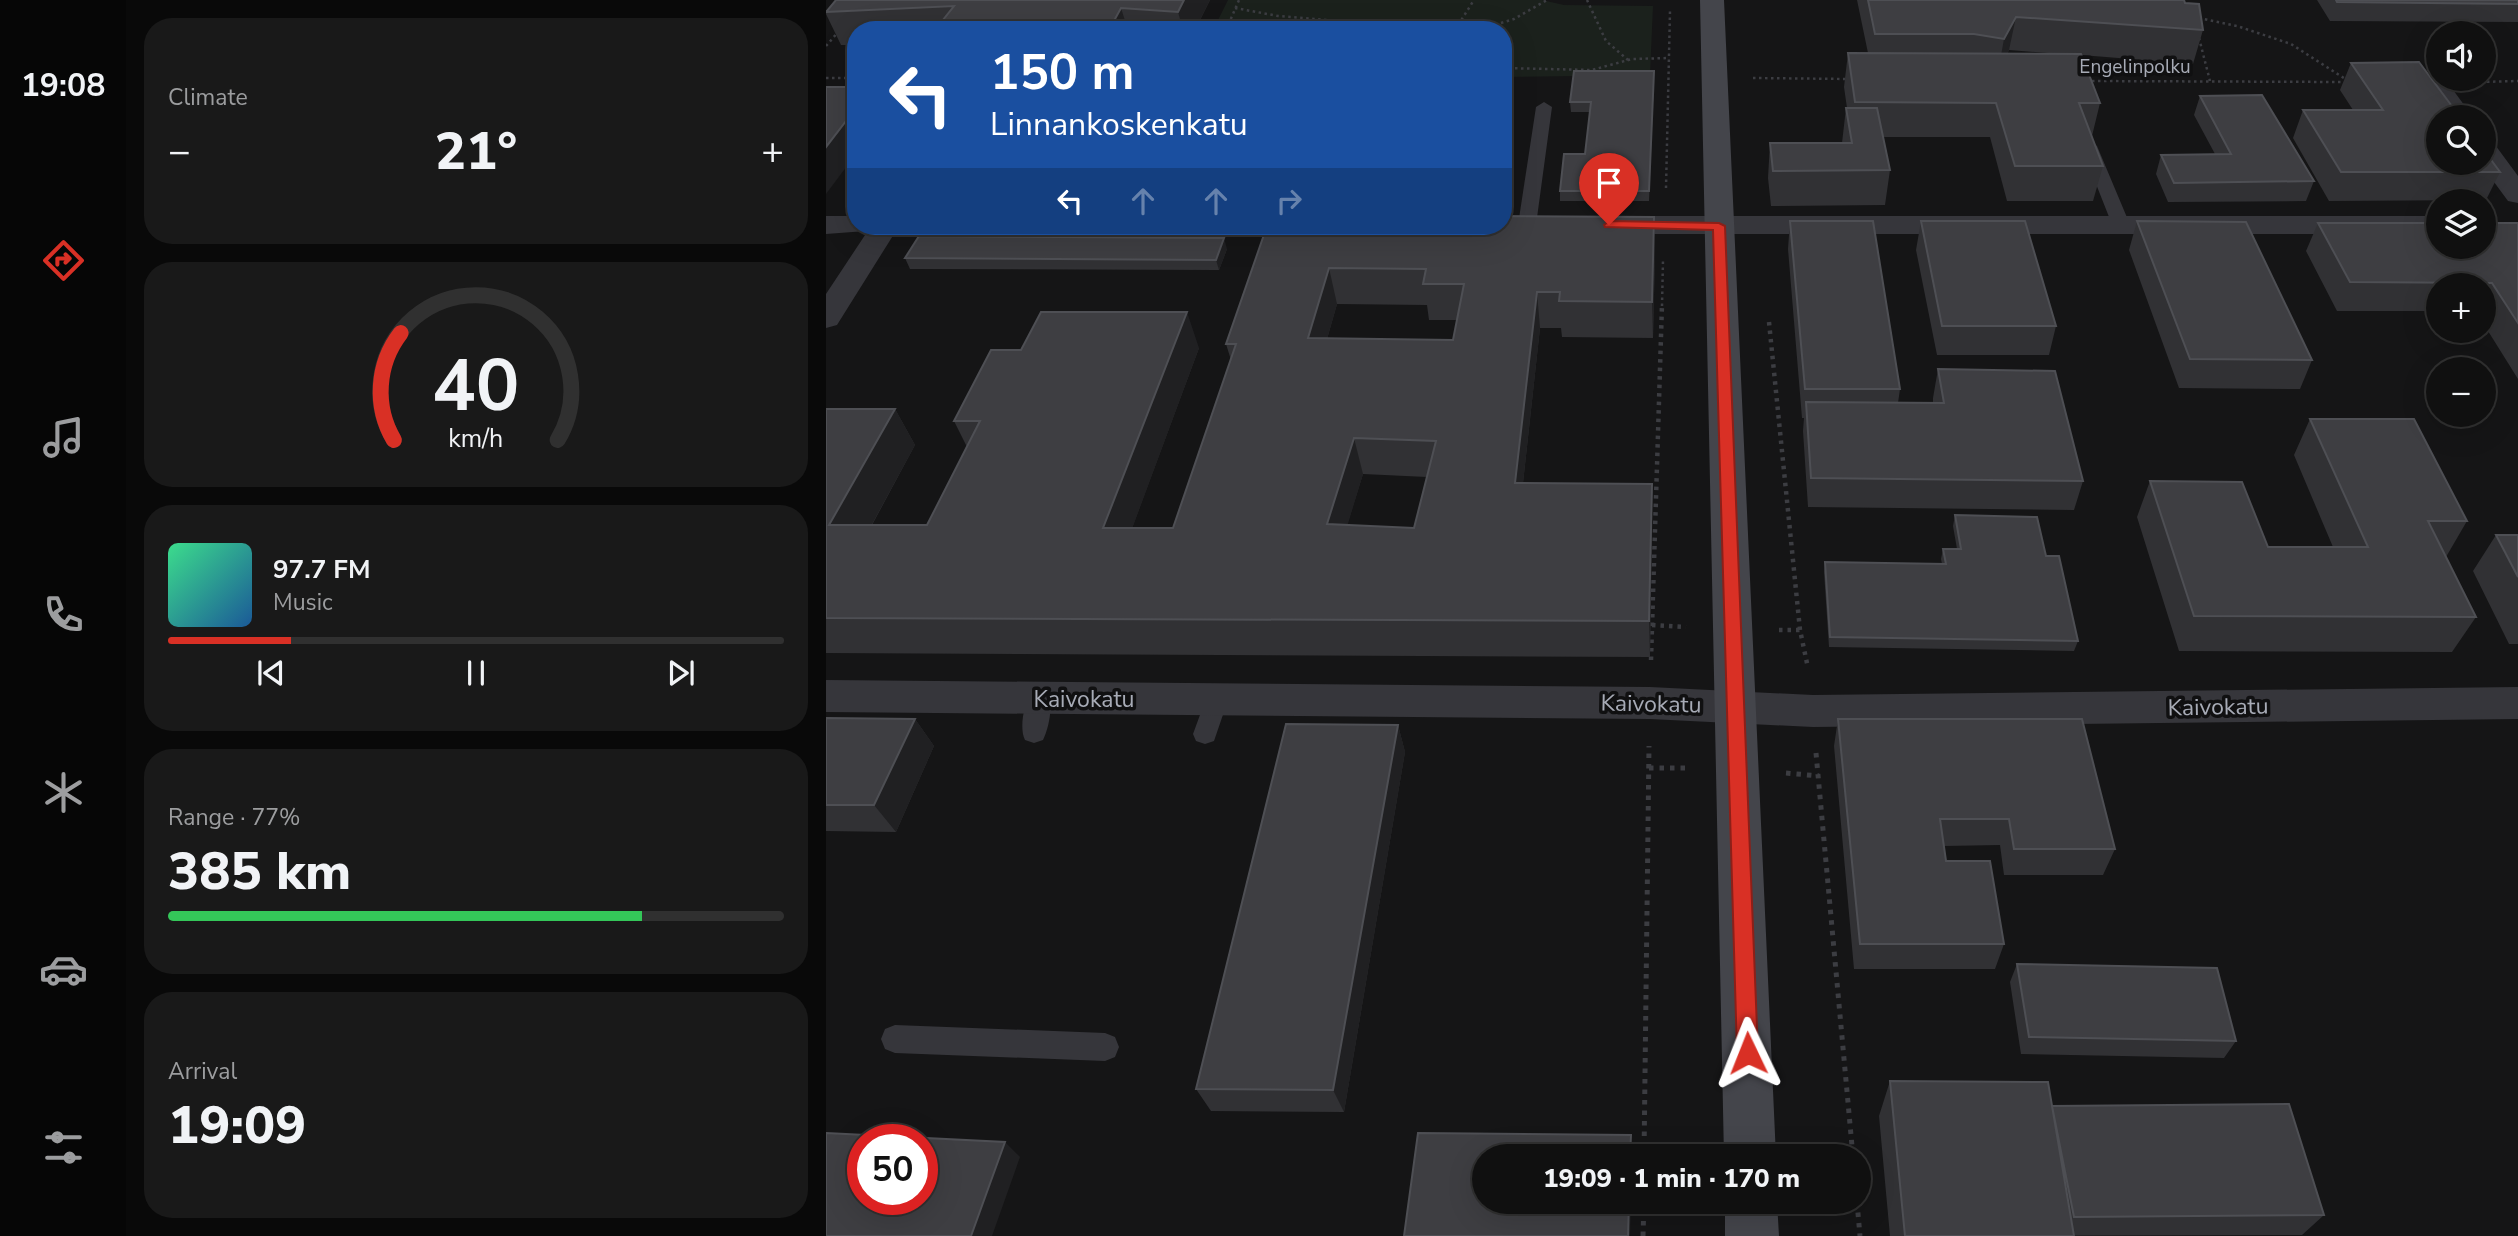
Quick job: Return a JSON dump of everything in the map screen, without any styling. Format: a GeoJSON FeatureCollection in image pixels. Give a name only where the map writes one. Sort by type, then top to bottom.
{"type":"FeatureCollection","features":[{"type":"Feature","properties":{"kind":"main road"},"geometry":{"type":"LineString","coordinates":[[1712,0],[1750,1144]]}},
{"type":"Feature","properties":{"kind":"main road"},"geometry":{"type":"LineString","coordinates":[[1751,1214],[1752,1236]]}},
{"type":"Feature","properties":{"kind":"street"},"geometry":{"type":"LineString","coordinates":[[2496,165],[2518,195]]}},
{"type":"Feature","properties":{"kind":"street"},"geometry":{"type":"LineString","coordinates":[[826,225],[847,225]]}},
{"type":"Feature","properties":{"kind":"street"},"geometry":{"type":"LineString","coordinates":[[1515,225],[2426,225]]}},
{"type":"Feature","properties":{"kind":"street"},"geometry":{"type":"LineString","coordinates":[[826,318],[879,235]]}},
{"type":"Feature","properties":{"kind":"street","name":"Kaivokatu"},"geometry":{"type":"LineString","coordinates":[[826,696],[1036,716],[1211,717],[1650,703],[1813,711],[2518,703]]}},
{"type":"Feature","properties":{"kind":"lane"},"geometry":{"type":"LineString","coordinates":[[1515,225],[1545,107]]}},
{"type":"Feature","properties":{"kind":"lane"},"geometry":{"type":"LineString","coordinates":[[2090,146],[2122,227]]}},
{"type":"Feature","properties":{"kind":"lane"},"geometry":{"type":"LineString","coordinates":[[895,1039],[1105,1047]]}},
{"type":"Feature","properties":{"kind":"path"},"geometry":{"type":"LineString","coordinates":[[1230,21],[1239,0]]}},
{"type":"Feature","properties":{"kind":"path"},"geometry":{"type":"LineString","coordinates":[[1460,21],[1474,0]]}},
{"type":"Feature","properties":{"kind":"path"},"geometry":{"type":"LineString","coordinates":[[1507,21],[1537,9],[1547,0]]}},
{"type":"Feature","properties":{"kind":"path"},"geometry":{"type":"LineString","coordinates":[[1587,0],[1606,41],[1628,60]]}},
{"type":"Feature","properties":{"kind":"path"},"geometry":{"type":"LineString","coordinates":[[1644,1144],[1650,703],[1670,0]]}},
{"type":"Feature","properties":{"kind":"path"},"geometry":{"type":"LineString","coordinates":[[1235,8],[1278,16],[1341,21]]}},
{"type":"Feature","properties":{"kind":"path","name":"Engelinpolku"},"geometry":{"type":"LineString","coordinates":[[2075,80],[2210,81],[2349,82],[2291,44],[2237,26],[2194,17],[2210,81]]}},
{"type":"Feature","properties":{"kind":"path"},"geometry":{"type":"LineString","coordinates":[[826,46],[842,28]]}},
{"type":"Feature","properties":{"kind":"path"},"geometry":{"type":"LineString","coordinates":[[1512,68],[1592,71],[1628,60],[1668,58]]}},
{"type":"Feature","properties":{"kind":"path"},"geometry":{"type":"LineString","coordinates":[[1751,65],[1753,91]]}},
{"type":"Feature","properties":{"kind":"path"},"geometry":{"type":"LineString","coordinates":[[826,78],[847,78]]}},
{"type":"Feature","properties":{"kind":"path"},"geometry":{"type":"LineString","coordinates":[[1752,78],[1858,79]]}},
{"type":"Feature","properties":{"kind":"path"},"geometry":{"type":"LineString","coordinates":[[1768,317],[1800,630],[1813,711],[1852,1144]]}},
{"type":"Feature","properties":{"kind":"path"},"geometry":{"type":"LineString","coordinates":[[1643,1214],[1643,1236]]}},
{"type":"Feature","properties":{"kind":"path"},"geometry":{"type":"LineString","coordinates":[[1858,1214],[1860,1236]]}},
{"type":"Feature","properties":{"kind":"shaded area"},"geometry":{"type":"Polygon","coordinates":[[[1228,0],[1542,0],[1564,5],[1653,6],[1650,75],[1512,77],[1512,21],[1218,21],[1228,0]]]}},
{"type":"Feature","properties":{"kind":"building"},"geometry":{"type":"Polygon","coordinates":[[[836,0],[1184,0],[1178,12],[1121,8],[1114,21],[942,21],[954,6],[826,12],[836,0]]]}},
{"type":"Feature","properties":{"kind":"building"},"geometry":{"type":"Polygon","coordinates":[[[1868,0],[2184,0],[2185,3],[2199,4],[2203,30],[2016,17],[2004,39],[1974,34],[1875,34],[1868,0]]]}},
{"type":"Feature","properties":{"kind":"building"},"geometry":{"type":"Polygon","coordinates":[[[2336,0],[2518,0],[2518,4],[2337,2],[2336,0]]]}},
{"type":"Feature","properties":{"kind":"building"},"geometry":{"type":"Polygon","coordinates":[[[1848,53],[2081,54],[2100,103],[2079,103],[2103,166],[2015,166],[1996,103],[1855,102],[1848,53]]]}},
{"type":"Feature","properties":{"kind":"building"},"geometry":{"type":"Polygon","coordinates":[[[2419,62],[2426,71],[2426,91],[2441,91],[2451,105],[2426,105],[2426,172],[2341,172],[2303,110],[2383,110],[2351,63],[2419,62]]]}},
{"type":"Feature","properties":{"kind":"building"},"geometry":{"type":"Polygon","coordinates":[[[1574,71],[1654,71],[1649,191],[1560,191],[1564,154],[1585,154],[1591,102],[1570,102],[1574,71]]]}},
{"type":"Feature","properties":{"kind":"building"},"geometry":{"type":"Polygon","coordinates":[[[826,87],[847,87],[847,120],[826,147],[826,87]]]}},
{"type":"Feature","properties":{"kind":"building"},"geometry":{"type":"Polygon","coordinates":[[[2262,95],[2314,181],[2174,183],[2161,155],[2231,154],[2200,96],[2262,95]]]}},
{"type":"Feature","properties":{"kind":"building"},"geometry":{"type":"Polygon","coordinates":[[[1846,108],[1877,108],[1890,170],[1773,171],[1770,143],[1852,143],[1846,108]]]}},
{"type":"Feature","properties":{"kind":"building"},"geometry":{"type":"Polygon","coordinates":[[[1512,216],[1654,217],[1652,302],[1559,301],[1560,292],[1537,292],[1515,483],[1652,484],[1649,621],[826,618],[826,409],[895,409],[829,525],[927,525],[980,421],[954,421],[991,350],[1021,350],[1041,312],[1187,312],[1103,528],[1173,528],[1236,344],[1226,344],[1264,235],[1512,235],[1512,216]],[[1329,268],[1308,338],[1453,340],[1464,284],[1423,284],[1426,269],[1329,268]],[[1354,438],[1327,524],[1414,528],[1436,441],[1354,438]]]}},
{"type":"Feature","properties":{"kind":"building"},"geometry":{"type":"Polygon","coordinates":[[[1790,221],[1873,221],[1900,389],[1805,389],[1790,221]]]}},
{"type":"Feature","properties":{"kind":"building"},"geometry":{"type":"Polygon","coordinates":[[[1921,221],[2025,221],[2056,326],[1942,326],[1921,221]]]}},
{"type":"Feature","properties":{"kind":"building"},"geometry":{"type":"Polygon","coordinates":[[[2137,221],[2246,222],[2312,360],[2190,359],[2137,221]]]}},
{"type":"Feature","properties":{"kind":"building"},"geometry":{"type":"Polygon","coordinates":[[[2318,223],[2426,223],[2426,259],[2496,259],[2496,223],[2518,223],[2518,323],[2496,289],[2496,273],[2426,273],[2426,283],[2350,282],[2318,223]]]}},
{"type":"Feature","properties":{"kind":"building"},"geometry":{"type":"Polygon","coordinates":[[[919,236],[1224,238],[1216,260],[905,258],[919,236]]]}},
{"type":"Feature","properties":{"kind":"building"},"geometry":{"type":"Polygon","coordinates":[[[1938,369],[2055,371],[2083,481],[1811,478],[1806,402],[1944,403],[1938,369]]]}},
{"type":"Feature","properties":{"kind":"building"},"geometry":{"type":"Polygon","coordinates":[[[2310,419],[2414,419],[2467,521],[2428,521],[2476,617],[2194,616],[2150,481],[2242,482],[2268,547],[2368,547],[2310,419]]]}},
{"type":"Feature","properties":{"kind":"building"},"geometry":{"type":"Polygon","coordinates":[[[1955,515],[2037,517],[2046,556],[2059,556],[2078,641],[1830,637],[1825,562],[1946,564],[1943,549],[1961,549],[1955,515]]]}},
{"type":"Feature","properties":{"kind":"building"},"geometry":{"type":"Polygon","coordinates":[[[2496,535],[2518,535],[2518,577],[2496,535]]]}},
{"type":"Feature","properties":{"kind":"building"},"geometry":{"type":"Polygon","coordinates":[[[826,718],[915,719],[874,805],[826,805],[826,718]]]}},
{"type":"Feature","properties":{"kind":"building"},"geometry":{"type":"Polygon","coordinates":[[[1838,719],[2082,719],[2115,849],[2014,849],[2009,819],[1940,819],[1946,861],[1990,861],[2004,944],[1860,944],[1838,719]]]}},
{"type":"Feature","properties":{"kind":"building"},"geometry":{"type":"Polygon","coordinates":[[[1286,724],[1398,725],[1333,1090],[1196,1089],[1286,724]]]}},
{"type":"Feature","properties":{"kind":"building"},"geometry":{"type":"Polygon","coordinates":[[[2017,964],[2217,968],[2236,1041],[2029,1037],[2017,964]]]}},
{"type":"Feature","properties":{"kind":"building"},"geometry":{"type":"Polygon","coordinates":[[[1890,1081],[2048,1082],[2074,1236],[1905,1236],[1890,1081]]]}},
{"type":"Feature","properties":{"kind":"building"},"geometry":{"type":"Polygon","coordinates":[[[2289,1104],[2324,1215],[2074,1217],[2052,1106],[2289,1104]]]}},
{"type":"Feature","properties":{"kind":"building"},"geometry":{"type":"Polygon","coordinates":[[[826,1133],[847,1134],[847,1215],[938,1215],[938,1139],[1005,1142],[971,1236],[826,1236],[826,1133]]]}},
{"type":"Feature","properties":{"kind":"building"},"geometry":{"type":"Polygon","coordinates":[[[1418,1133],[1631,1135],[1631,1144],[1472,1144],[1472,1214],[1629,1214],[1628,1236],[1404,1236],[1418,1133]]]}},
{"type":"Feature","properties":{"kind":"route"},"geometry":{"type":"LineString","coordinates":[[1609,225],[1719,226],[1748,1053]]}}]}
